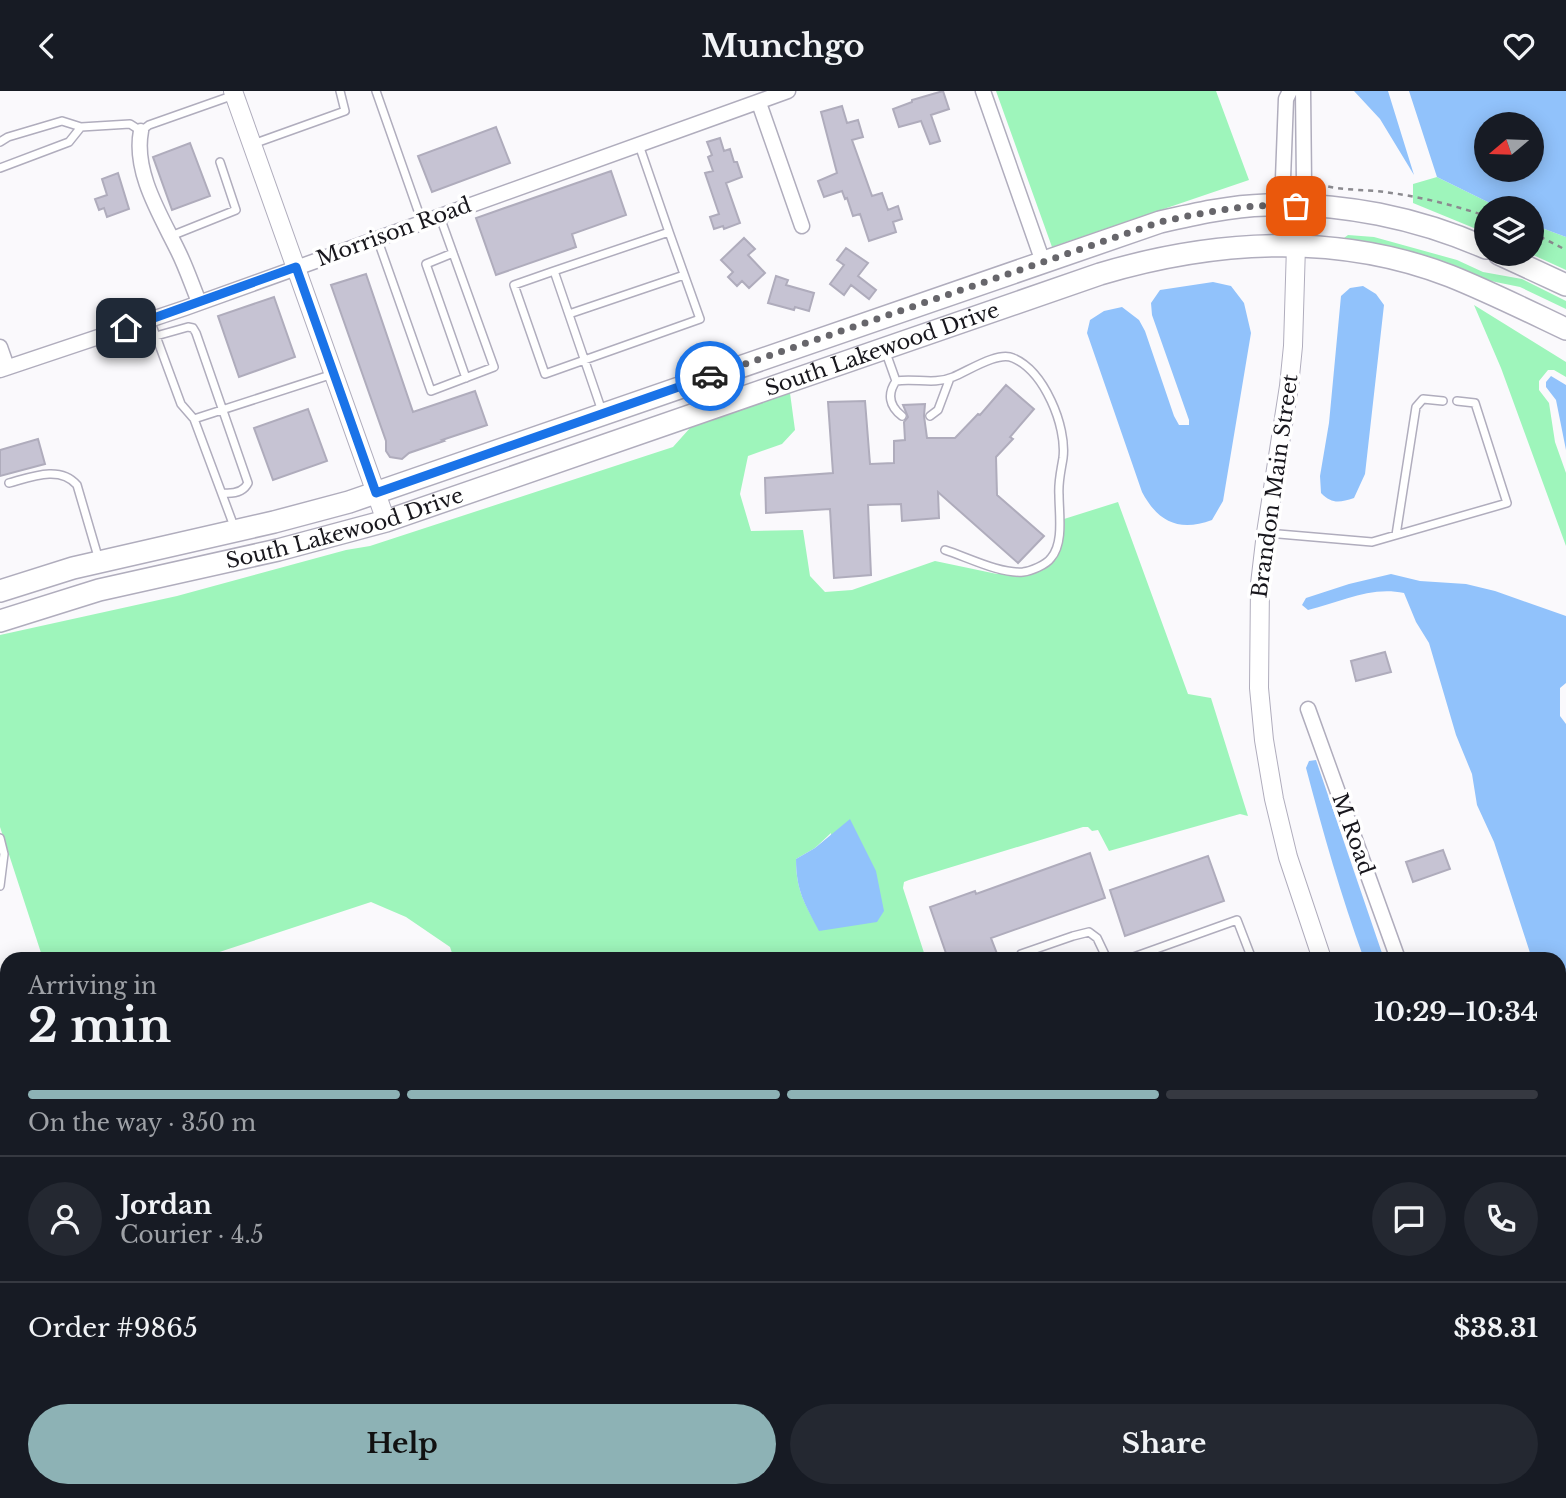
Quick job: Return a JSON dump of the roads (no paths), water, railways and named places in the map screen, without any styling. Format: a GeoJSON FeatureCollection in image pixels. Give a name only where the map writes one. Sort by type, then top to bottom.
{"type":"FeatureCollection","features":[{"type":"Feature","properties":{"kind":"main road","name":"South Lakewood Drive"},"geometry":{"type":"LineString","coordinates":[[0,591],[100,561],[274,523],[376,493],[1160,222],[1236,208],[1282,205],[1363,212],[1405,220],[1474,244]]}},
{"type":"Feature","properties":{"kind":"main road","name":"South Lakewood Drive"},"geometry":{"type":"LineString","coordinates":[[0,621],[132,581],[278,551],[386,520],[1134,264],[1204,250],[1242,246],[1341,249],[1420,266],[1502,298],[1566,330]]}},
{"type":"Feature","properties":{"kind":"main road"},"geometry":{"type":"LineString","coordinates":[[1525,266],[1566,285]]}},
{"type":"Feature","properties":{"kind":"street","name":"Morrison Road"},"geometry":{"type":"LineString","coordinates":[[4,369],[199,303],[788,91]]}},
{"type":"Feature","properties":{"kind":"street"},"geometry":{"type":"LineString","coordinates":[[984,91],[1043,262]]}},
{"type":"Feature","properties":{"kind":"street","name":"Brandon Main Street"},"geometry":{"type":"LineString","coordinates":[[1290,91],[1286,99],[1282,205],[1296,246],[1293,346],[1266,533],[1258,636],[1259,688],[1274,799],[1288,857],[1320,952]]}},
{"type":"Feature","properties":{"kind":"street"},"geometry":{"type":"LineString","coordinates":[[1296,246],[1311,207],[1304,183],[1303,91]]}},
{"type":"Feature","properties":{"kind":"street"},"geometry":{"type":"LineString","coordinates":[[234,93],[386,520]]}},
{"type":"Feature","properties":{"kind":"street"},"geometry":{"type":"LineString","coordinates":[[759,103],[802,226]]}},
{"type":"Feature","properties":{"kind":"street"},"geometry":{"type":"LineString","coordinates":[[141,131],[138,144],[144,171],[162,223],[182,258],[199,303]]}},
{"type":"Feature","properties":{"kind":"street"},"geometry":{"type":"LineString","coordinates":[[0,347],[4,369]]}},
{"type":"Feature","properties":{"kind":"street","name":"M Road"},"geometry":{"type":"LineString","coordinates":[[1308,709],[1395,952]]}},
{"type":"Feature","properties":{"kind":"lane"},"geometry":{"type":"LineString","coordinates":[[253,145],[345,111],[340,91]]}},
{"type":"Feature","properties":{"kind":"lane"},"geometry":{"type":"LineString","coordinates":[[376,91],[422,222]]}},
{"type":"Feature","properties":{"kind":"lane"},"geometry":{"type":"LineString","coordinates":[[0,142],[8,137],[62,121],[81,127],[130,124],[141,131],[149,125],[234,93]]}},
{"type":"Feature","properties":{"kind":"lane"},"geometry":{"type":"LineString","coordinates":[[0,168],[69,142],[81,127]]}},
{"type":"Feature","properties":{"kind":"lane"},"geometry":{"type":"LineString","coordinates":[[639,145],[700,319],[545,374],[514,285],[669,232]]}},
{"type":"Feature","properties":{"kind":"lane"},"geometry":{"type":"LineString","coordinates":[[170,236],[236,210],[220,162]]}},
{"type":"Feature","properties":{"kind":"lane"},"geometry":{"type":"LineString","coordinates":[[377,238],[431,391],[494,367],[440,216]]}},
{"type":"Feature","properties":{"kind":"lane"},"geometry":{"type":"LineString","coordinates":[[453,253],[426,264],[466,378]]}},
{"type":"Feature","properties":{"kind":"lane"},"geometry":{"type":"LineString","coordinates":[[554,271],[603,414]]}},
{"type":"Feature","properties":{"kind":"lane"},"geometry":{"type":"LineString","coordinates":[[569,314],[684,275]]}},
{"type":"Feature","properties":{"kind":"lane"},"geometry":{"type":"LineString","coordinates":[[150,320],[181,404],[194,419],[235,530]]}},
{"type":"Feature","properties":{"kind":"lane"},"geometry":{"type":"LineString","coordinates":[[156,336],[193,328],[248,483],[245,489],[238,492],[222,493]]}},
{"type":"Feature","properties":{"kind":"lane"},"geometry":{"type":"LineString","coordinates":[[884,349],[896,381]]}},
{"type":"Feature","properties":{"kind":"lane"},"geometry":{"type":"LineString","coordinates":[[896,381],[918,379],[935,383],[998,357],[1012,357],[1037,375],[1055,410],[1062,439],[1063,458],[1058,477],[1059,541],[1051,558],[1038,567],[1023,572],[989,566],[945,550]]}},
{"type":"Feature","properties":{"kind":"lane"},"geometry":{"type":"LineString","coordinates":[[194,419],[334,373]]}},
{"type":"Feature","properties":{"kind":"lane"},"geometry":{"type":"LineString","coordinates":[[930,416],[938,410],[950,378]]}},
{"type":"Feature","properties":{"kind":"lane"},"geometry":{"type":"LineString","coordinates":[[896,381],[890,390],[890,402],[894,410],[902,416]]}},
{"type":"Feature","properties":{"kind":"lane"},"geometry":{"type":"LineString","coordinates":[[1396,535],[1416,407],[1423,400],[1443,401]]}},
{"type":"Feature","properties":{"kind":"lane"},"geometry":{"type":"LineString","coordinates":[[1266,533],[1372,542],[1507,503],[1475,403],[1457,401]]}},
{"type":"Feature","properties":{"kind":"lane"},"geometry":{"type":"LineString","coordinates":[[9,483],[38,475],[62,474],[71,478],[77,485],[100,561]]}},
{"type":"Feature","properties":{"kind":"lane"},"geometry":{"type":"LineString","coordinates":[[0,838],[4,854],[0,886]]}},
{"type":"Feature","properties":{"kind":"lane"},"geometry":{"type":"LineString","coordinates":[[1149,952],[1237,920],[1249,952]]}},
{"type":"Feature","properties":{"kind":"lane"},"geometry":{"type":"LineString","coordinates":[[1027,952],[1089,932],[1097,938],[1104,952]]}},
{"type":"Feature","properties":{"kind":"water"},"geometry":{"type":"Polygon","coordinates":[[[1354,91],[1388,91],[1414,175],[1380,119],[1354,91]]]}},
{"type":"Feature","properties":{"kind":"water"},"geometry":{"type":"Polygon","coordinates":[[[1409,91],[1566,91],[1566,237],[1544,229],[1544,196],[1476,196],[1437,177],[1409,91]]]}},
{"type":"Feature","properties":{"kind":"water"},"geometry":{"type":"Polygon","coordinates":[[[1213,282],[1231,286],[1244,303],[1251,333],[1223,501],[1212,520],[1189,525],[1180,524],[1162,517],[1142,492],[1087,333],[1090,320],[1104,311],[1122,307],[1139,320],[1174,416],[1179,425],[1189,425],[1152,315],[1151,303],[1160,290],[1213,282]]]}},
{"type":"Feature","properties":{"kind":"water"},"geometry":{"type":"Polygon","coordinates":[[[1363,286],[1376,294],[1384,305],[1365,474],[1354,498],[1336,501],[1321,493],[1320,476],[1329,423],[1341,296],[1350,288],[1363,286]]]}},
{"type":"Feature","properties":{"kind":"water"},"geometry":{"type":"Polygon","coordinates":[[[1551,376],[1566,385],[1566,450],[1556,400],[1546,387],[1551,376]]]}},
{"type":"Feature","properties":{"kind":"water"},"geometry":{"type":"Polygon","coordinates":[[[1391,574],[1420,581],[1466,584],[1495,591],[1566,616],[1566,683],[1560,688],[1560,716],[1566,724],[1566,952],[1530,952],[1494,842],[1477,805],[1472,774],[1456,735],[1429,643],[1416,622],[1404,593],[1367,593],[1308,610],[1302,605],[1306,598],[1391,574]]]}},
{"type":"Feature","properties":{"kind":"water"},"geometry":{"type":"Polygon","coordinates":[[[1316,760],[1382,952],[1362,952],[1306,768],[1309,761],[1316,760]]]}},
{"type":"Feature","properties":{"kind":"water"},"geometry":{"type":"Polygon","coordinates":[[[850,819],[876,871],[884,911],[877,922],[819,931],[800,889],[796,859],[815,848],[850,819]]]}}]}
